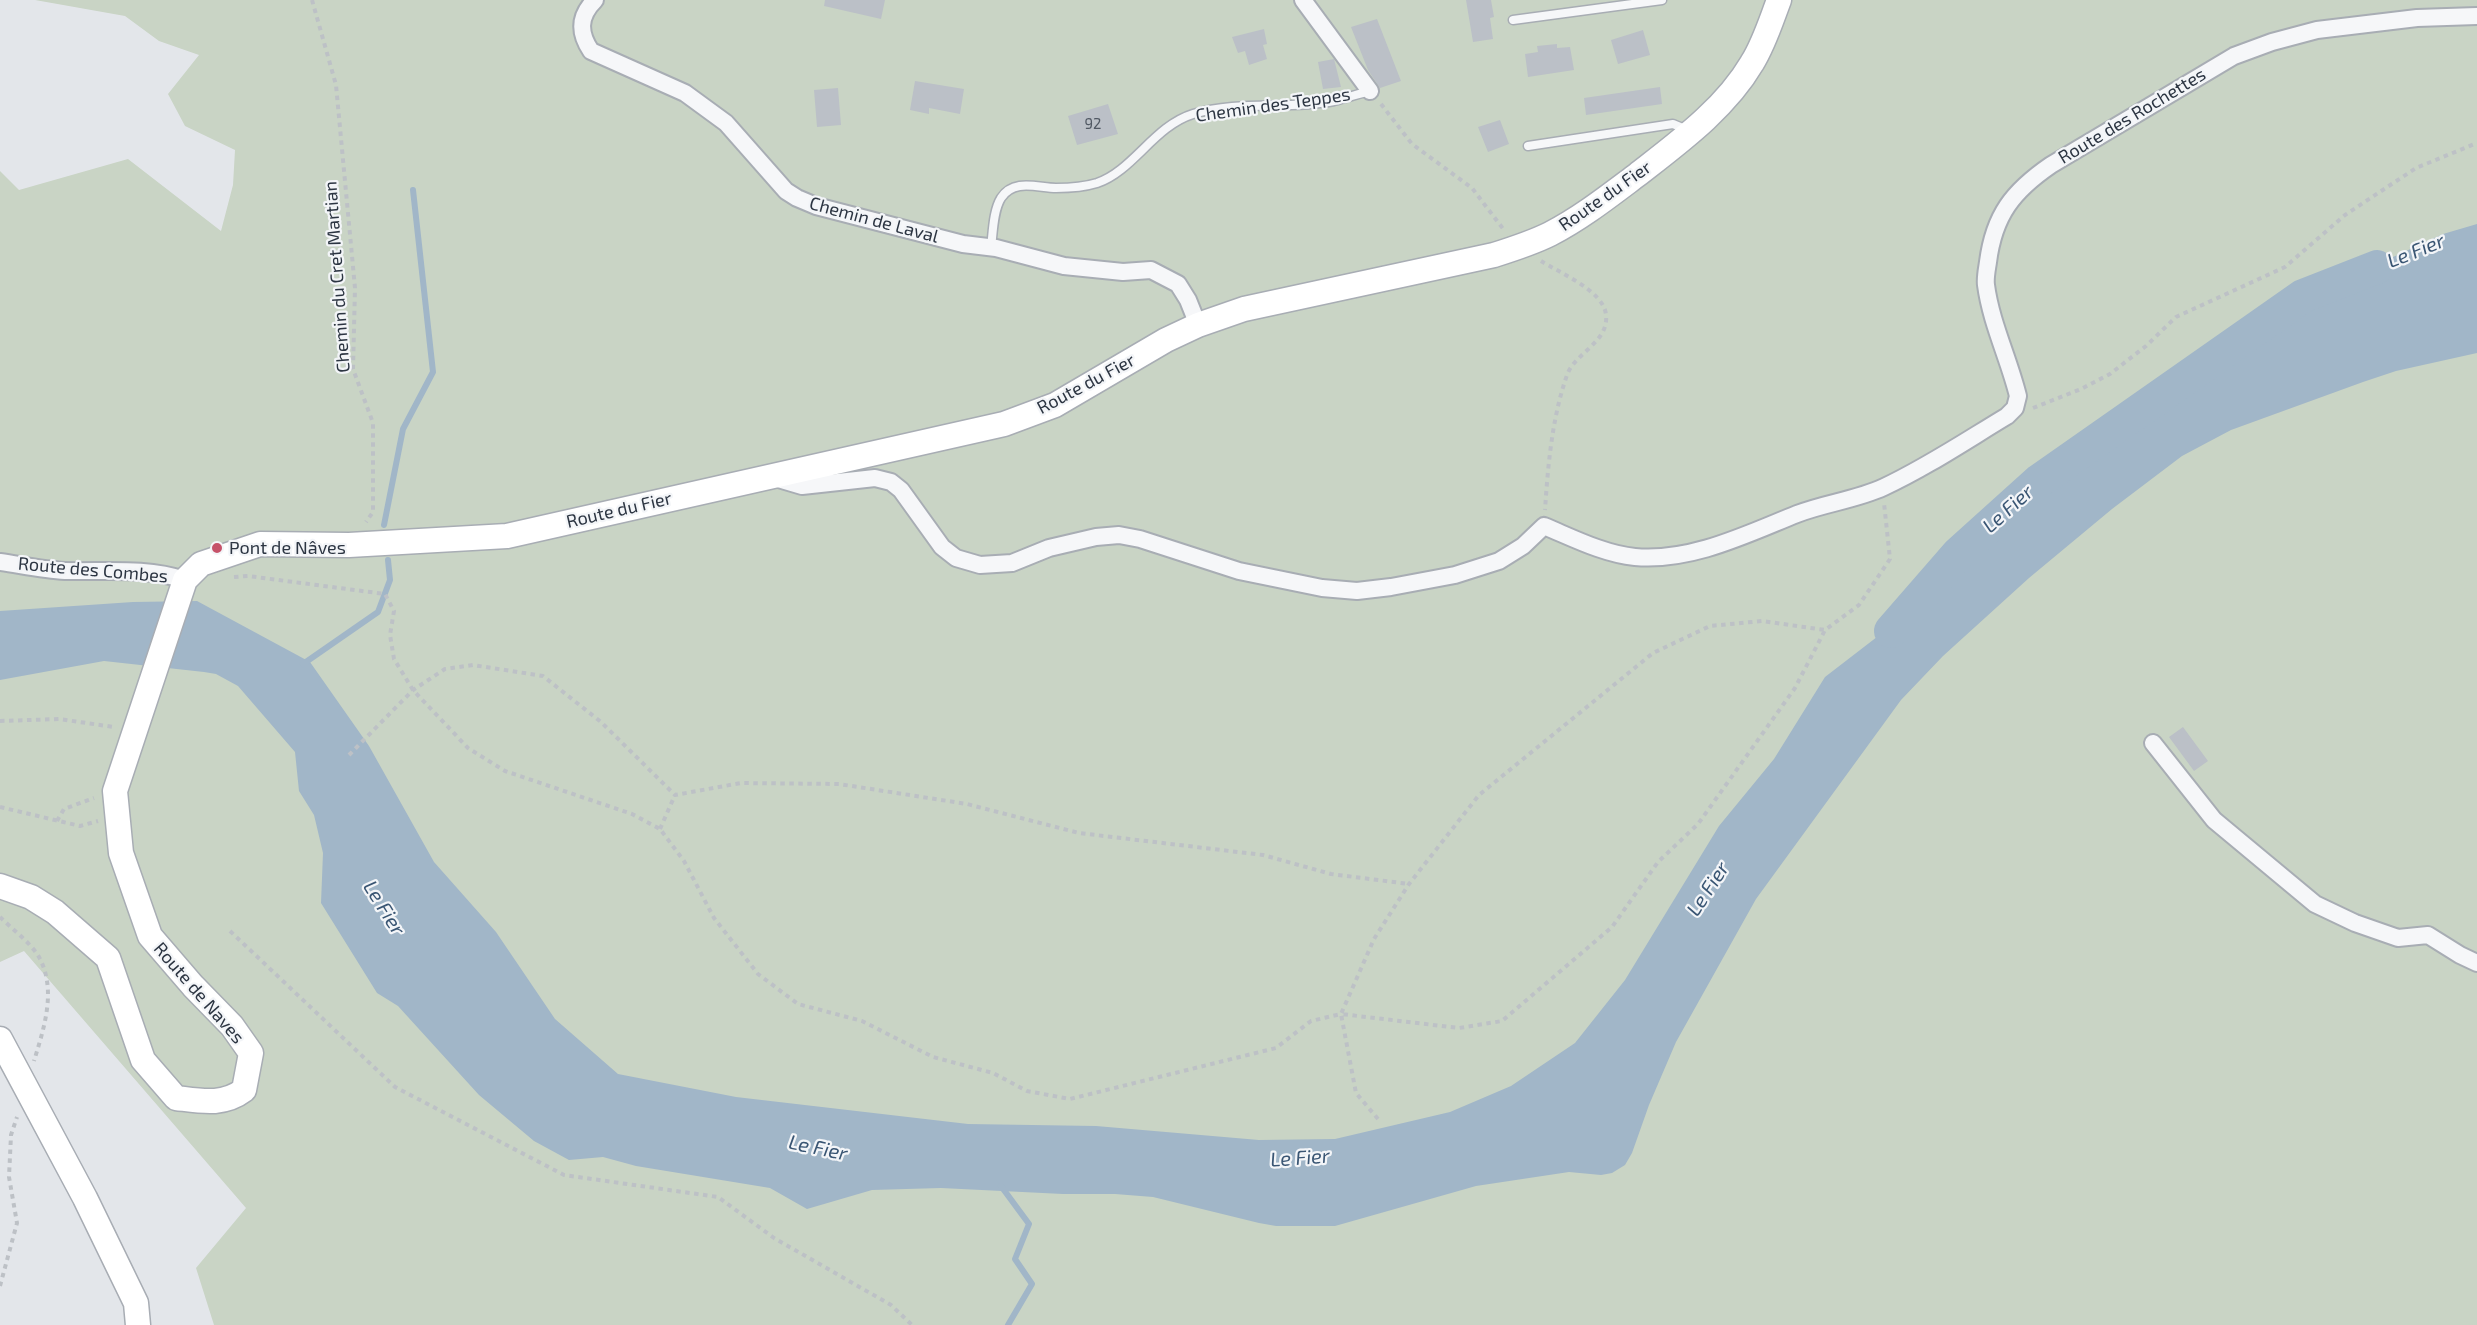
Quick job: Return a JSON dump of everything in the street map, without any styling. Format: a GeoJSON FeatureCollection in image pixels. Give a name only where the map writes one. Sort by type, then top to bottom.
{"type":"FeatureCollection","features":[{"type":"Feature","properties":{"kind":"main road","name":"Route du Fier"},"geometry":{"type":"LineString","coordinates":[[193,572],[260,544],[349,545],[507,536],[1004,424],[1055,405],[1166,340],[1198,325],[1244,309],[1518,248],[1550,234],[1593,209],[1690,131],[1729,95],[1752,64],[1779,0]]}},
{"type":"Feature","properties":{"kind":"main road"},"geometry":{"type":"LineString","coordinates":[[137,726],[193,572]]}},
{"type":"Feature","properties":{"kind":"main road","name":"Route de Naves"},"geometry":{"type":"LineString","coordinates":[[0,886],[31,897],[55,912],[108,958],[143,1060],[176,1098],[211,1102],[233,1098],[244,1090],[250,1053],[232,1026],[193,986],[150,936],[121,853],[116,803],[137,726]]}},
{"type":"Feature","properties":{"kind":"main road"},"geometry":{"type":"LineString","coordinates":[[0,1039],[85,1198],[136,1303],[138,1325]]}},
{"type":"Feature","properties":{"kind":"street","name":"Chemin de Laval"},"geometry":{"type":"LineString","coordinates":[[595,0],[590,5],[581,27],[583,39],[591,51],[685,93],[726,123],[786,191],[797,198],[816,206],[963,244],[991,247],[1064,266],[1123,272],[1151,270],[1179,284],[1198,325]]}},
{"type":"Feature","properties":{"kind":"street","name":"Chemin des Teppes"},"geometry":{"type":"LineString","coordinates":[[1303,0],[1370,91]]}},
{"type":"Feature","properties":{"kind":"street","name":"Route des Rochettes"},"geometry":{"type":"LineString","coordinates":[[2011,412],[2018,396],[1990,304],[1986,282],[1989,252],[1997,223],[2010,200],[2026,182],[2234,56],[2253,49],[2317,30],[2417,18],[2477,16]]}},
{"type":"Feature","properties":{"kind":"street"},"geometry":{"type":"LineString","coordinates":[[770,476],[802,486],[875,478],[891,482],[901,490],[942,547],[956,558],[980,566],[1012,564],[1049,548],[1096,537],[1119,535],[1140,539],[1239,572],[1322,588],[1357,591],[1391,587],[1455,574],[1499,561],[1523,546],[1544,526],[1614,553],[1636,557],[1682,554],[1735,539],[1803,512],[1882,488],[1920,468],[2011,412]]}},
{"type":"Feature","properties":{"kind":"street","name":"Route des Combes"},"geometry":{"type":"LineString","coordinates":[[0,562],[63,570],[142,571],[165,574],[193,572]]}},
{"type":"Feature","properties":{"kind":"street"},"geometry":{"type":"LineString","coordinates":[[2153,743],[2214,820],[2315,904],[2355,923],[2398,938],[2428,935],[2477,963]]}},
{"type":"Feature","properties":{"kind":"lane"},"geometry":{"type":"LineString","coordinates":[[1513,20],[1662,0]]}},
{"type":"Feature","properties":{"kind":"lane","name":"Chemin des Teppes"},"geometry":{"type":"LineString","coordinates":[[991,247],[997,210],[1002,197],[1011,190],[1027,184],[1064,188],[1099,183],[1125,165],[1164,129],[1192,114],[1228,107],[1333,101],[1370,91]]}},
{"type":"Feature","properties":{"kind":"lane"},"geometry":{"type":"LineString","coordinates":[[1528,146],[1673,124],[1690,131]]}},
{"type":"Feature","properties":{"kind":"path","name":"Chemin du Cret Martian"},"geometry":{"type":"LineString","coordinates":[[312,0],[336,85],[354,288],[353,369],[374,423],[373,512],[349,545]]}},
{"type":"Feature","properties":{"kind":"path","name":"Chemin des Teppes"},"geometry":{"type":"LineString","coordinates":[[1370,91],[1412,144],[1472,188],[1518,248],[1598,295],[1606,315],[1603,333],[1568,372],[1549,450],[1544,526]]}},
{"type":"Feature","properties":{"kind":"path"},"geometry":{"type":"LineString","coordinates":[[2011,412],[2081,389],[2110,374],[2146,346],[2176,317],[2286,267],[2346,215],[2416,168],[2477,143]]}},
{"type":"Feature","properties":{"kind":"path"},"geometry":{"type":"LineString","coordinates":[[193,572],[213,578],[248,576],[385,594],[394,611],[390,635],[394,659],[413,690],[468,747],[505,771],[632,813],[660,829],[684,861],[714,918],[758,974],[798,1004],[861,1021],[933,1057],[993,1073],[1027,1091],[1070,1099],[1276,1048],[1311,1021],[1341,1014],[1459,1028],[1502,1021],[1612,927],[1658,862],[1698,824],[1795,688],[1826,630],[1859,605],[1890,559],[1882,488]]}},
{"type":"Feature","properties":{"kind":"path"},"geometry":{"type":"LineString","coordinates":[[1378,1119],[1356,1094],[1341,1014],[1374,939],[1409,884],[1479,795],[1653,653],[1710,626],[1762,621],[1826,630]]}},
{"type":"Feature","properties":{"kind":"path"},"geometry":{"type":"LineString","coordinates":[[349,754],[413,690],[444,669],[473,665],[543,676],[601,722],[675,795]]}},
{"type":"Feature","properties":{"kind":"path"},"geometry":{"type":"LineString","coordinates":[[0,721],[59,719],[137,726]]}},
{"type":"Feature","properties":{"kind":"path"},"geometry":{"type":"LineString","coordinates":[[675,795],[741,783],[839,784],[967,804],[1078,833],[1263,855],[1331,874],[1409,884]]}},
{"type":"Feature","properties":{"kind":"path"},"geometry":{"type":"LineString","coordinates":[[660,829],[675,795]]}},
{"type":"Feature","properties":{"kind":"path"},"geometry":{"type":"LineString","coordinates":[[57,820],[64,809],[116,803]]}},
{"type":"Feature","properties":{"kind":"path"},"geometry":{"type":"LineString","coordinates":[[0,807],[80,826],[116,803]]}},
{"type":"Feature","properties":{"kind":"path"},"geometry":{"type":"LineString","coordinates":[[230,931],[394,1087],[564,1175],[718,1197],[774,1238],[891,1305],[912,1325]]}},
{"type":"Feature","properties":{"kind":"green space"},"geometry":{"type":"Polygon","coordinates":[[[35,0],[2477,0],[2477,1325],[214,1325],[196,1268],[246,1208],[24,951],[0,962],[0,171],[19,190],[128,159],[221,231],[233,185],[235,150],[185,126],[168,94],[199,55],[159,41],[125,16],[35,0]]]}},
{"type":"Feature","properties":{"kind":"water"},"geometry":{"type":"Polygon","coordinates":[[[2477,224],[2477,353],[2396,371],[2363,382],[2231,430],[2182,456],[2112,509],[2029,578],[1943,656],[1901,700],[1756,899],[1676,1042],[1649,1105],[1632,1153],[1625,1165],[1612,1173],[1601,1175],[1569,1172],[1476,1186],[1335,1226],[1276,1226],[1153,1197],[941,1188],[872,1190],[807,1209],[770,1188],[636,1166],[603,1157],[569,1160],[534,1141],[479,1095],[398,1006],[377,993],[321,903],[323,853],[314,815],[299,791],[295,752],[238,686],[216,674],[104,661],[0,680],[0,611],[133,602],[197,601],[310,662],[369,746],[434,862],[496,932],[555,1019],[618,1074],[736,1097],[968,1124],[1096,1126],[1259,1140],[1335,1139],[1450,1112],[1511,1086],[1575,1043],[1625,980],[1719,826],[1774,759],[1825,677],[1899,620],[1959,556],[2040,483],[2155,411],[2304,298],[2443,234],[2477,224]]]}},
{"type":"Feature","properties":{"kind":"building"},"geometry":{"type":"Polygon","coordinates":[[[825,0],[885,0],[881,19],[824,6],[825,0]]]}},
{"type":"Feature","properties":{"kind":"building"},"geometry":{"type":"Polygon","coordinates":[[[1466,0],[1491,0],[1494,17],[1490,18],[1493,39],[1473,42],[1466,0]]]}},
{"type":"Feature","properties":{"kind":"building"},"geometry":{"type":"Polygon","coordinates":[[[1377,19],[1401,81],[1380,88],[1368,70],[1351,27],[1377,19]]]}},
{"type":"Feature","properties":{"kind":"building"},"geometry":{"type":"Polygon","coordinates":[[[1264,29],[1267,44],[1263,45],[1267,59],[1249,65],[1245,51],[1238,53],[1232,37],[1264,29]]]}},
{"type":"Feature","properties":{"kind":"building"},"geometry":{"type":"Polygon","coordinates":[[[1643,30],[1650,55],[1618,64],[1611,40],[1643,30]]]}},
{"type":"Feature","properties":{"kind":"building"},"geometry":{"type":"Polygon","coordinates":[[[1557,44],[1557,48],[1570,47],[1574,70],[1528,77],[1525,54],[1538,52],[1537,46],[1557,44]]]}},
{"type":"Feature","properties":{"kind":"building"},"geometry":{"type":"Polygon","coordinates":[[[1334,59],[1341,87],[1323,89],[1318,62],[1334,59]]]}},
{"type":"Feature","properties":{"kind":"building"},"geometry":{"type":"Polygon","coordinates":[[[915,81],[964,89],[960,114],[929,108],[929,114],[910,110],[915,81]]]}},
{"type":"Feature","properties":{"kind":"building"},"geometry":{"type":"Polygon","coordinates":[[[1660,87],[1662,104],[1586,115],[1584,98],[1660,87]]]}},
{"type":"Feature","properties":{"kind":"building"},"geometry":{"type":"Polygon","coordinates":[[[838,88],[841,125],[817,127],[814,90],[838,88]]]}},
{"type":"Feature","properties":{"kind":"building"},"geometry":{"type":"Polygon","coordinates":[[[1108,104],[1118,134],[1077,145],[1068,116],[1108,104]]]}},
{"type":"Feature","properties":{"kind":"building"},"geometry":{"type":"Polygon","coordinates":[[[1500,120],[1509,144],[1488,152],[1478,127],[1500,120]]]}},
{"type":"Feature","properties":{"kind":"building"},"geometry":{"type":"Polygon","coordinates":[[[2183,727],[2208,761],[2194,771],[2169,737],[2183,727]]]}},
{"type":"Feature","properties":{"kind":"waterway"},"geometry":{"type":"LineString","coordinates":[[384,525],[403,429],[433,372],[413,190]]}},
{"type":"Feature","properties":{"kind":"waterway","name":"Le Fier"},"geometry":{"type":"LineString","coordinates":[[1891,631],[1958,554],[2039,481],[2303,296],[2377,267]]}},
{"type":"Feature","properties":{"kind":"waterway"},"geometry":{"type":"LineString","coordinates":[[303,664],[378,612],[390,580],[388,560]]}},
{"type":"Feature","properties":{"kind":"waterway"},"geometry":{"type":"LineString","coordinates":[[1001,1186],[1029,1224],[1015,1259],[1032,1284],[1008,1325]]}},
{"type":"Feature","properties":{"kind":"place","name":"Pont de Nâves"},"geometry":{"type":"Point","coordinates":[217,548]}}]}
